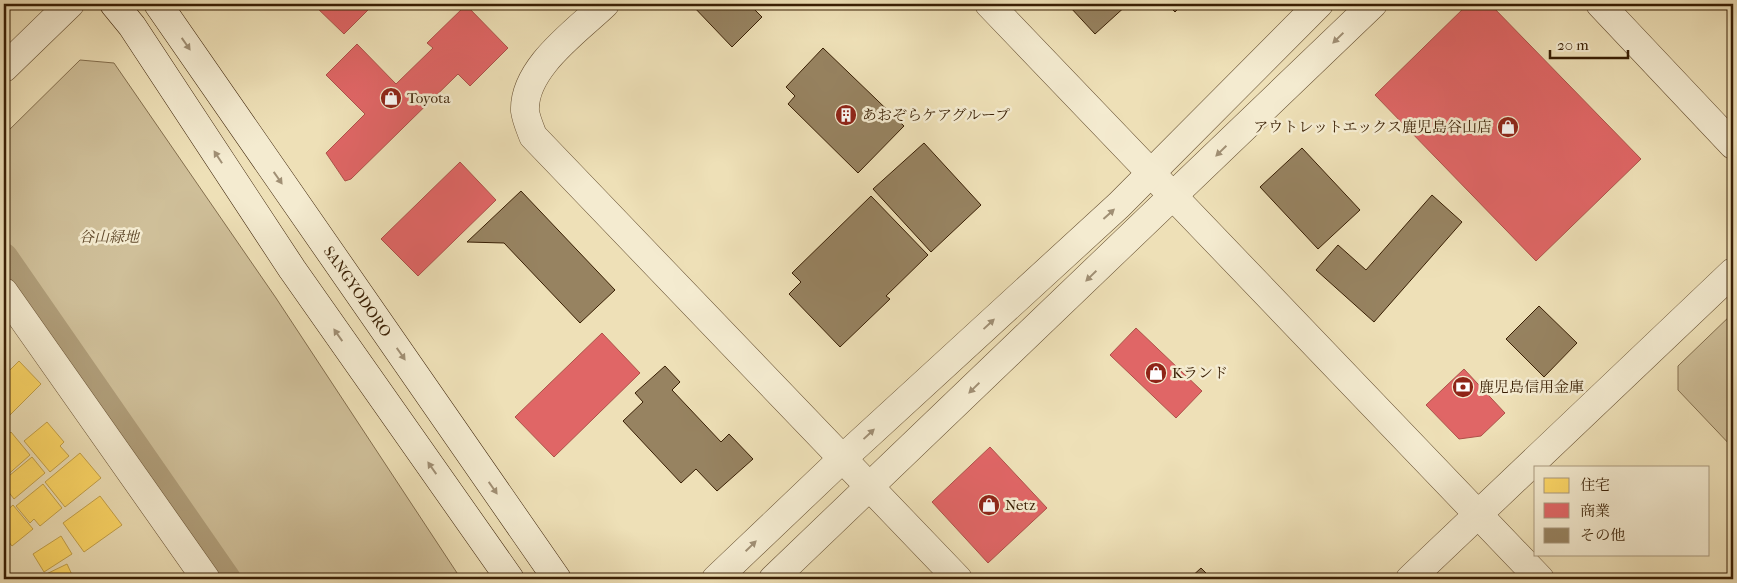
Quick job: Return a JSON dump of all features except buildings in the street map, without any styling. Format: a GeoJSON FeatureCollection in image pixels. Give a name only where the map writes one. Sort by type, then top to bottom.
{"type":"FeatureCollection","features":[{"type":"Feature","properties":{"kind":"street"},"geometry":{"type":"LineString","coordinates":[[4,68],[70,4]]}},
{"type":"Feature","properties":{"kind":"street"},"geometry":{"type":"LineString","coordinates":[[114,4],[132,26],[292,269],[510,579]]}},
{"type":"Feature","properties":{"kind":"street","name":"SANGYODORO"},"geometry":{"type":"LineString","coordinates":[[158,4],[557,579]]}},
{"type":"Feature","properties":{"kind":"street"},"geometry":{"type":"LineString","coordinates":[[605,4],[542,64],[531,82],[525,112],[533,136],[958,579]]}},
{"type":"Feature","properties":{"kind":"street"},"geometry":{"type":"LineString","coordinates":[[988,4],[1540,579]]}},
{"type":"Feature","properties":{"kind":"street"},"geometry":{"type":"LineString","coordinates":[[716,579],[842,459],[1151,174],[1319,4]]}},
{"type":"Feature","properties":{"kind":"street"},"geometry":{"type":"LineString","coordinates":[[774,579],[1174,197],[1372,4]]}},
{"type":"Feature","properties":{"kind":"street"},"geometry":{"type":"LineString","coordinates":[[1600,4],[1733,145]]}},
{"type":"Feature","properties":{"kind":"street"},"geometry":{"type":"LineString","coordinates":[[1410,579],[1733,272]]}},
{"type":"Feature","properties":{"kind":"street"},"geometry":{"type":"LineString","coordinates":[[4,292],[206,579]]}},
{"type":"Feature","properties":{"kind":"green space","name":"谷山緑地"},"geometry":{"type":"Polygon","coordinates":[[[80,60],[114,63],[276,298],[461,579],[222,579],[4,265],[4,135],[80,60]]]}},
{"type":"Feature","properties":{"kind":"green space"},"geometry":{"type":"Polygon","coordinates":[[[1733,313],[1733,448],[1678,390],[1678,366],[1733,313]]]}},
{"type":"Feature","properties":{"kind":"waterway"},"geometry":{"type":"LineString","coordinates":[[4,257],[227,579]]}},
{"type":"Feature","properties":{"kind":"place","name":"Toyota"},"geometry":{"type":"Point","coordinates":[391,98]}},
{"type":"Feature","properties":{"kind":"place","name":"あおぞらケアグループ"},"geometry":{"type":"Point","coordinates":[846,115]}},
{"type":"Feature","properties":{"kind":"place","name":"アウトレットエックス鹿児島谷山店"},"geometry":{"type":"Point","coordinates":[1508,127]}},
{"type":"Feature","properties":{"kind":"place","name":"Kランド"},"geometry":{"type":"Point","coordinates":[1156,373]}},
{"type":"Feature","properties":{"kind":"place","name":"鹿児島信用金庫"},"geometry":{"type":"Point","coordinates":[1463,387]}},
{"type":"Feature","properties":{"kind":"place","name":"Netz"},"geometry":{"type":"Point","coordinates":[989,505]}}]}
